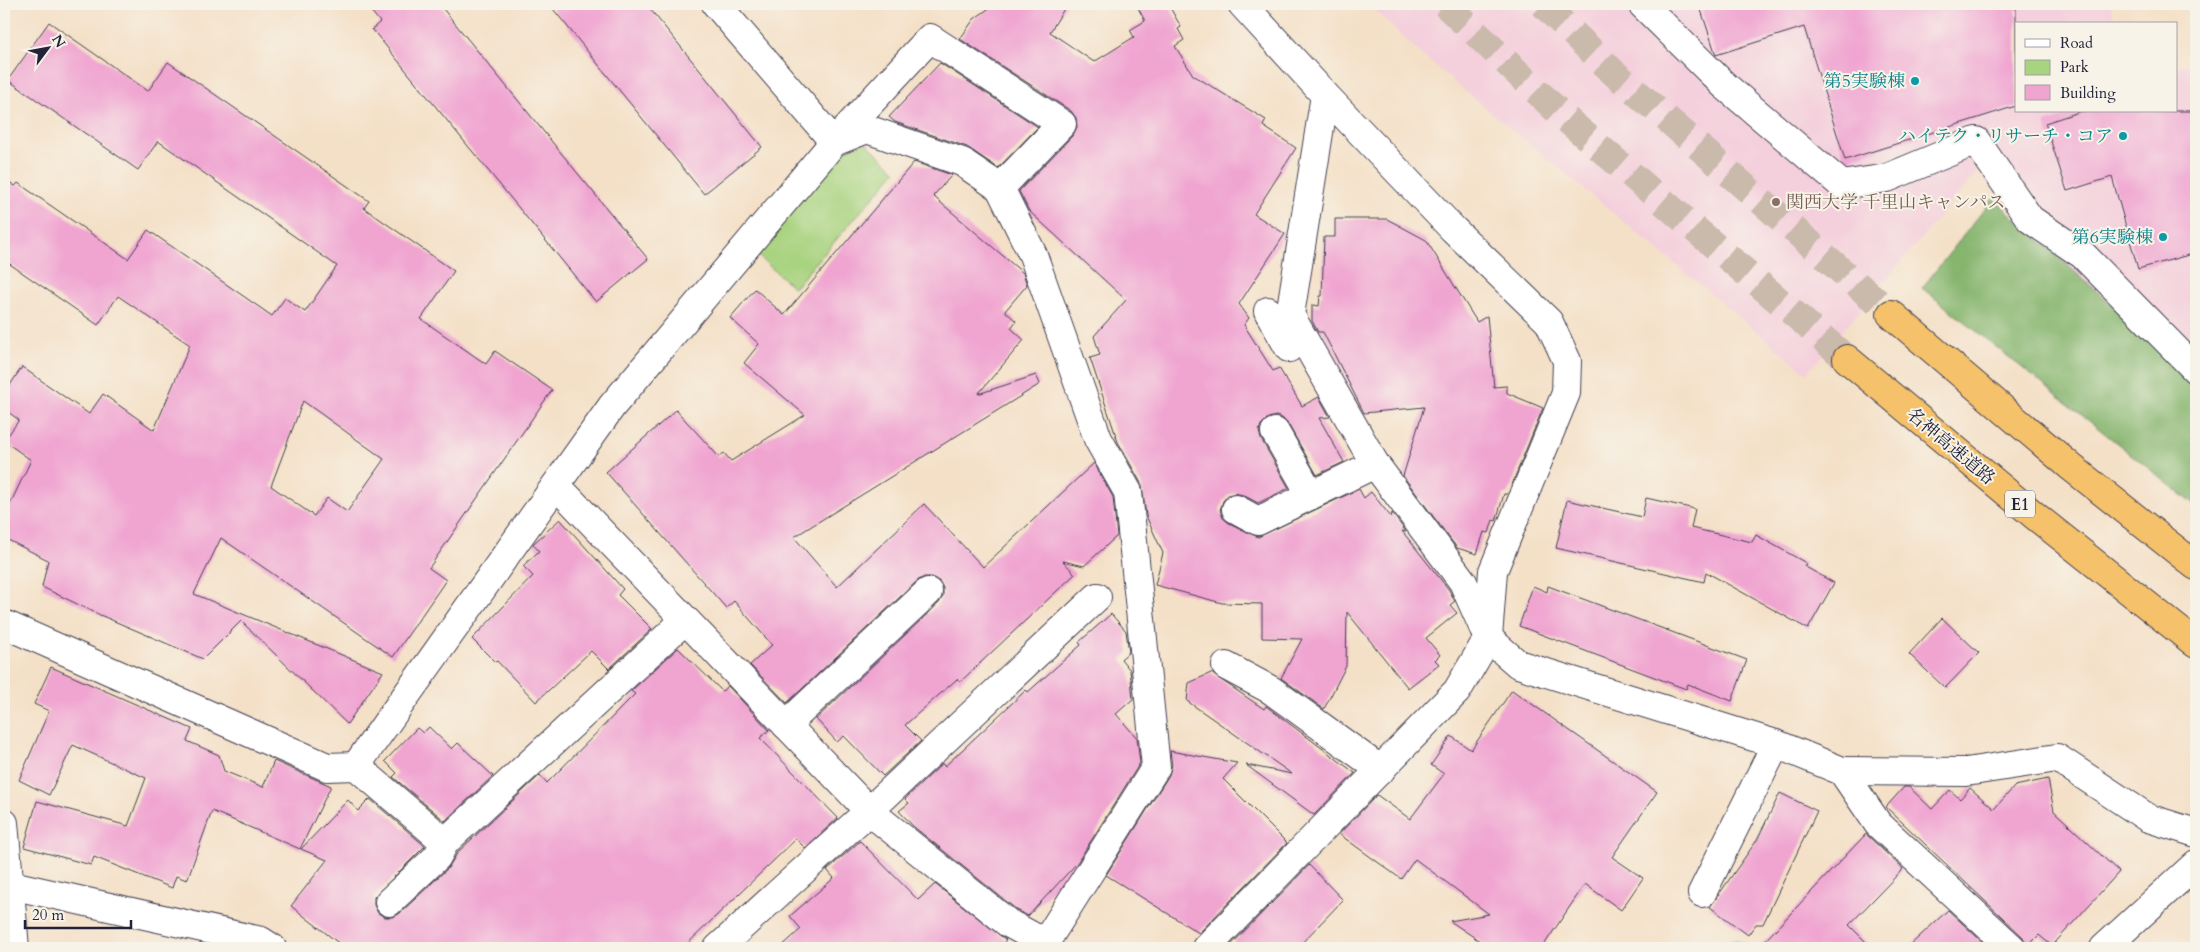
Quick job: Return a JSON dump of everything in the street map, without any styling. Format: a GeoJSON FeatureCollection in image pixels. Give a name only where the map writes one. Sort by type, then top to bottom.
{"type":"FeatureCollection","features":[{"type":"Feature","properties":{"kind":"highway"},"geometry":{"type":"LineString","coordinates":[[1891,314],[2071,467],[2196,566]]}},
{"type":"Feature","properties":{"kind":"highway","name":"名神高速道路"},"geometry":{"type":"LineString","coordinates":[[1847,360],[2034,515],[2196,644]]}},
{"type":"Feature","properties":{"kind":"street"},"geometry":{"type":"LineString","coordinates":[[716,4],[834,142]]}},
{"type":"Feature","properties":{"kind":"street"},"geometry":{"type":"LineString","coordinates":[[1206,948],[1457,691],[1488,638],[1493,571],[1566,394],[1566,361],[1549,322],[1453,229],[1325,95],[1242,4]]}},
{"type":"Feature","properties":{"kind":"street"},"geometry":{"type":"LineString","coordinates":[[1642,4],[1724,85],[1842,184],[1887,178],[1976,141],[2030,219],[2083,255],[2196,370]]}},
{"type":"Feature","properties":{"kind":"street"},"geometry":{"type":"LineString","coordinates":[[356,766],[612,406],[834,142],[930,38],[1062,124],[1000,188]]}},
{"type":"Feature","properties":{"kind":"street"},"geometry":{"type":"LineString","coordinates":[[1325,95],[1290,315],[1375,464],[1463,582],[1488,638],[1518,664],[1776,744],[1842,771],[1966,772],[2057,758],[2148,818],[2196,833]]}},
{"type":"Feature","properties":{"kind":"street"},"geometry":{"type":"LineString","coordinates":[[556,485],[868,811],[1008,923],[1051,947],[1156,767],[1128,492],[1098,439],[1033,255],[1000,188],[962,162],[867,129],[834,142]]}},
{"type":"Feature","properties":{"kind":"street"},"geometry":{"type":"LineString","coordinates":[[1268,310],[1288,346],[1312,376],[1329,386]]}},
{"type":"Feature","properties":{"kind":"street"},"geometry":{"type":"LineString","coordinates":[[1275,432],[1311,495]]}},
{"type":"Feature","properties":{"kind":"street"},"geometry":{"type":"LineString","coordinates":[[1236,509],[1258,521],[1375,464]]}},
{"type":"Feature","properties":{"kind":"street"},"geometry":{"type":"LineString","coordinates":[[786,725],[928,592]]}},
{"type":"Feature","properties":{"kind":"street"},"geometry":{"type":"LineString","coordinates":[[718,948],[1097,597]]}},
{"type":"Feature","properties":{"kind":"street"},"geometry":{"type":"LineString","coordinates":[[389,902],[437,857],[445,842],[685,620]]}},
{"type":"Feature","properties":{"kind":"street"},"geometry":{"type":"LineString","coordinates":[[4,624],[327,767],[356,766],[445,842]]}},
{"type":"Feature","properties":{"kind":"street"},"geometry":{"type":"LineString","coordinates":[[1226,666],[1271,690],[1381,770]]}},
{"type":"Feature","properties":{"kind":"street"},"geometry":{"type":"LineString","coordinates":[[1702,893],[1776,744]]}},
{"type":"Feature","properties":{"kind":"street"},"geometry":{"type":"LineString","coordinates":[[1842,771],[1878,824],[2012,948]]}},
{"type":"Feature","properties":{"kind":"street"},"geometry":{"type":"LineString","coordinates":[[4,825],[11,885],[15,948]]}},
{"type":"Feature","properties":{"kind":"street"},"geometry":{"type":"LineString","coordinates":[[2104,948],[2196,864]]}},
{"type":"Feature","properties":{"kind":"street"},"geometry":{"type":"LineString","coordinates":[[11,885],[227,941],[261,941],[272,948]]}},
{"type":"Feature","properties":{"kind":"shaded area","name":"関西大学 千里山キャンパス"},"geometry":{"type":"Polygon","coordinates":[[[1368,4],[2110,4],[2115,22],[2015,22],[2015,112],[2178,112],[2178,67],[2196,63],[2196,385],[2029,232],[1978,171],[1807,373],[1424,57],[1368,4]]]}},
{"type":"Feature","properties":{"kind":"green space"},"geometry":{"type":"Polygon","coordinates":[[[864,141],[896,171],[794,288],[755,253],[842,152],[864,141]]]}},
{"type":"Feature","properties":{"kind":"green space"},"geometry":{"type":"Polygon","coordinates":[[[1993,198],[2196,381],[2196,506],[1922,288],[1993,198]]]}},
{"type":"Feature","properties":{"kind":"building"},"geometry":{"type":"Polygon","coordinates":[[[365,4],[439,4],[648,259],[596,302],[372,29],[380,22],[365,4]]]}},
{"type":"Feature","properties":{"kind":"building"},"geometry":{"type":"Polygon","coordinates":[[[549,4],[646,4],[762,147],[704,194],[549,4]]]}},
{"type":"Feature","properties":{"kind":"building"},"geometry":{"type":"Polygon","coordinates":[[[995,4],[1067,4],[1050,32],[1094,62],[1134,37],[1130,30],[1145,21],[1136,4],[1168,4],[1181,27],[1178,29],[1184,40],[1175,46],[1193,75],[1266,120],[1263,126],[1296,148],[1254,214],[1285,234],[1239,304],[1249,318],[1244,325],[1273,371],[1279,368],[1302,406],[1319,397],[1330,417],[1319,418],[1344,462],[1317,475],[1288,424],[1282,418],[1276,416],[1268,418],[1261,425],[1259,431],[1261,439],[1289,488],[1258,503],[1243,495],[1235,493],[1228,495],[1223,501],[1220,510],[1223,518],[1229,523],[1258,537],[1359,489],[1364,498],[1371,492],[1391,517],[1392,513],[1406,532],[1402,531],[1449,590],[1455,601],[1450,605],[1457,613],[1426,638],[1440,655],[1435,660],[1439,664],[1408,688],[1347,612],[1346,666],[1324,709],[1281,678],[1302,639],[1262,638],[1262,604],[1222,603],[1155,585],[1163,553],[1146,516],[1142,485],[1118,442],[1090,358],[1100,355],[1094,336],[1126,300],[1029,211],[1019,191],[1073,135],[1077,127],[1076,118],[1071,111],[960,39],[974,19],[995,4]]]}},
{"type":"Feature","properties":{"kind":"building","name":"第5実験棟"},"geometry":{"type":"Polygon","coordinates":[[[1699,4],[2016,4],[2015,106],[1845,160],[1804,27],[1716,55],[1699,4]]]}},
{"type":"Feature","properties":{"kind":"building"},"geometry":{"type":"Polygon","coordinates":[[[49,22],[148,91],[168,62],[369,201],[364,208],[454,271],[421,319],[486,364],[495,351],[552,390],[429,568],[446,580],[393,657],[221,538],[194,594],[383,672],[347,724],[241,621],[203,659],[100,615],[42,587],[48,560],[4,538],[4,517],[31,460],[4,441],[19,420],[4,409],[4,394],[22,367],[89,414],[103,394],[154,430],[190,345],[118,296],[98,325],[4,260],[4,178],[15,186],[18,183],[128,259],[148,230],[272,316],[285,298],[305,312],[337,266],[158,141],[138,170],[8,80],[49,22]],[[303,401],[271,486],[314,516],[327,498],[347,512],[384,459],[303,401]]]}},
{"type":"Feature","properties":{"kind":"building"},"geometry":{"type":"Polygon","coordinates":[[[940,63],[1038,127],[998,168],[967,147],[895,122],[889,117],[940,63]]]}},
{"type":"Feature","properties":{"kind":"building"},"geometry":{"type":"Polygon","coordinates":[[[2196,111],[2196,253],[2138,269],[2112,177],[2067,191],[2045,123],[2079,112],[2196,111]]]}},
{"type":"Feature","properties":{"kind":"building"},"geometry":{"type":"Polygon","coordinates":[[[914,162],[952,175],[933,196],[1023,273],[1027,285],[1005,311],[1016,321],[1011,328],[1024,340],[978,394],[1036,375],[1040,384],[794,537],[837,587],[924,504],[983,567],[1094,463],[1113,497],[1117,536],[1084,566],[1063,561],[1075,574],[960,682],[957,679],[905,725],[921,741],[883,776],[844,736],[837,742],[816,719],[939,603],[943,596],[943,588],[940,582],[932,577],[924,577],[917,581],[787,703],[750,665],[772,645],[734,601],[726,608],[606,472],[676,410],[719,457],[724,453],[731,461],[805,415],[744,363],[759,344],[730,318],[755,289],[784,315],[914,162]]]}},
{"type":"Feature","properties":{"kind":"building"},"geometry":{"type":"Polygon","coordinates":[[[1335,219],[1387,219],[1426,240],[1477,322],[1487,316],[1494,387],[1507,386],[1507,393],[1543,408],[1508,494],[1504,494],[1496,521],[1493,520],[1489,533],[1484,532],[1477,554],[1457,548],[1403,476],[1424,407],[1364,413],[1323,332],[1318,332],[1312,321],[1312,305],[1319,306],[1320,296],[1322,296],[1324,237],[1335,237],[1335,219]]]}},
{"type":"Feature","properties":{"kind":"building"},"geometry":{"type":"Polygon","coordinates":[[[1646,498],[1695,509],[1691,528],[1752,542],[1756,535],[1806,563],[1804,566],[1834,583],[1808,629],[1706,572],[1704,582],[1556,548],[1567,500],[1642,517],[1646,498]]]}},
{"type":"Feature","properties":{"kind":"building"},"geometry":{"type":"Polygon","coordinates":[[[560,519],[623,589],[618,595],[652,629],[609,669],[591,651],[536,702],[497,661],[495,662],[472,639],[533,576],[523,566],[539,551],[533,544],[560,519]]]}},
{"type":"Feature","properties":{"kind":"building"},"geometry":{"type":"Polygon","coordinates":[[[1533,586],[1547,592],[1548,586],[1747,660],[1732,701],[1688,684],[1686,689],[1519,626],[1533,586]]]}},
{"type":"Feature","properties":{"kind":"building"},"geometry":{"type":"Polygon","coordinates":[[[1111,614],[1126,631],[1129,652],[1121,659],[1130,670],[1133,699],[1116,714],[1137,738],[1140,763],[1077,863],[1028,916],[1017,910],[914,827],[899,811],[909,803],[905,799],[942,764],[945,766],[1026,690],[1028,692],[1081,645],[1079,642],[1111,614]]]}},
{"type":"Feature","properties":{"kind":"building"},"geometry":{"type":"Polygon","coordinates":[[[1942,618],[1979,653],[1945,688],[1909,654],[1942,618]]]}},
{"type":"Feature","properties":{"kind":"building"},"geometry":{"type":"Polygon","coordinates":[[[678,648],[722,691],[728,686],[769,730],[760,738],[838,818],[805,848],[796,839],[683,948],[345,948],[291,906],[327,860],[301,849],[348,800],[358,811],[370,799],[425,846],[374,897],[374,905],[378,913],[385,917],[399,914],[448,868],[458,852],[540,775],[547,783],[635,694],[631,691],[678,648]]]}},
{"type":"Feature","properties":{"kind":"building"},"geometry":{"type":"Polygon","coordinates":[[[51,667],[192,729],[187,741],[219,755],[224,771],[263,787],[274,761],[331,786],[300,849],[212,811],[187,880],[176,876],[172,888],[94,857],[91,865],[24,847],[37,801],[128,826],[146,778],[73,745],[49,795],[19,780],[49,711],[34,704],[51,667]]]}},
{"type":"Feature","properties":{"kind":"building"},"geometry":{"type":"Polygon","coordinates":[[[1211,673],[1264,709],[1266,706],[1355,773],[1314,815],[1246,765],[1292,774],[1187,701],[1189,683],[1211,673]]]}},
{"type":"Feature","properties":{"kind":"building"},"geometry":{"type":"Polygon","coordinates":[[[1512,690],[1657,792],[1612,857],[1643,878],[1621,910],[1585,884],[1542,948],[1490,948],[1450,921],[1489,914],[1415,859],[1401,879],[1339,834],[1377,795],[1410,819],[1444,774],[1431,765],[1451,736],[1471,750],[1512,690]]]}},
{"type":"Feature","properties":{"kind":"building"},"geometry":{"type":"Polygon","coordinates":[[[429,727],[452,749],[458,743],[493,776],[445,821],[393,777],[397,773],[385,761],[417,728],[423,733],[429,727]]]}},
{"type":"Feature","properties":{"kind":"building"},"geometry":{"type":"Polygon","coordinates":[[[1170,751],[1237,763],[1223,779],[1287,843],[1199,933],[1106,875],[1169,775],[1172,765],[1170,751]]]}},
{"type":"Feature","properties":{"kind":"building"},"geometry":{"type":"Polygon","coordinates":[[[2048,779],[2054,811],[2119,872],[2052,946],[2039,935],[2027,947],[2023,937],[1886,807],[1904,787],[1909,787],[1932,809],[1950,790],[1960,799],[1970,788],[1994,809],[2015,786],[2048,779]]]}},
{"type":"Feature","properties":{"kind":"building"},"geometry":{"type":"Polygon","coordinates":[[[1780,793],[1817,811],[1763,924],[1756,924],[1748,935],[1710,907],[1757,840],[1780,793]]]}},
{"type":"Feature","properties":{"kind":"building"},"geometry":{"type":"Polygon","coordinates":[[[1866,834],[1903,869],[1849,925],[1872,948],[1758,948],[1866,834]]]}},
{"type":"Feature","properties":{"kind":"building"},"geometry":{"type":"Polygon","coordinates":[[[860,841],[918,900],[935,884],[1006,940],[998,948],[780,948],[801,929],[790,916],[834,878],[827,870],[860,841]]]}},
{"type":"Feature","properties":{"kind":"building"},"geometry":{"type":"Polygon","coordinates":[[[1309,865],[1343,900],[1297,948],[1228,948],[1309,865]]]}},
{"type":"Feature","properties":{"kind":"building"},"geometry":{"type":"Polygon","coordinates":[[[1948,910],[1989,948],[1907,948],[1948,910]]]}},
{"type":"Feature","properties":{"kind":"waterway"},"geometry":{"type":"LineString","coordinates":[[1707,948],[1735,944],[1745,948]]}},
{"type":"Feature","properties":{"kind":"tunnel"},"geometry":{"type":"LineString","coordinates":[[1445,4],[1565,118],[1847,359]]}},
{"type":"Feature","properties":{"kind":"tunnel"},"geometry":{"type":"LineString","coordinates":[[1543,4],[1613,72],[1891,314]]}},
{"type":"Feature","properties":{"kind":"place","name":"第5実験棟"},"geometry":{"type":"Point","coordinates":[1915,81]}},
{"type":"Feature","properties":{"kind":"place","name":"ハイテク・リサーチ・コア"},"geometry":{"type":"Point","coordinates":[2123,136]}},
{"type":"Feature","properties":{"kind":"place","name":"関西大学 千里山キャンパス"},"geometry":{"type":"Point","coordinates":[1776,202]}},
{"type":"Feature","properties":{"kind":"place","name":"第6実験棟"},"geometry":{"type":"Point","coordinates":[2163,237]}}]}
